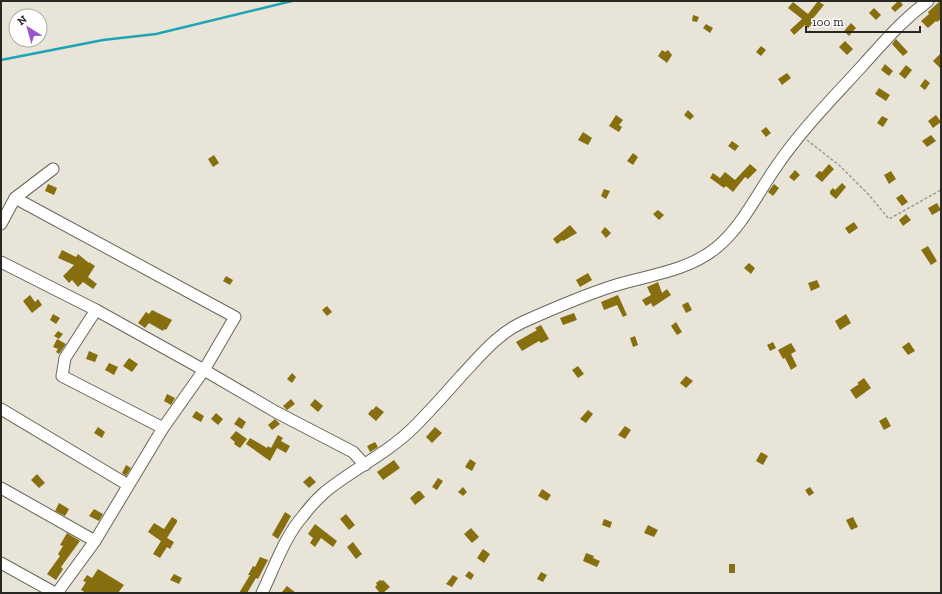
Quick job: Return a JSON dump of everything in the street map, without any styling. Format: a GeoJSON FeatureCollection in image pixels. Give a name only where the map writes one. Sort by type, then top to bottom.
{"type":"FeatureCollection","features":[{"type":"Feature","properties":{"kind":"street"},"geometry":{"type":"LineString","coordinates":[[262,593],[287,541],[301,517],[325,493],[389,448],[413,428],[479,356],[498,338],[519,324],[565,304],[613,286],[672,271],[698,260],[716,248],[742,221],[777,166],[818,114],[892,32],[911,13],[928,1]]}},
{"type":"Feature","properties":{"kind":"street"},"geometry":{"type":"LineString","coordinates":[[1,224],[15,198],[53,169]]}},
{"type":"Feature","properties":{"kind":"street"},"geometry":{"type":"LineString","coordinates":[[1,562],[56,593],[95,540],[163,428],[204,370],[235,317],[15,198]]}},
{"type":"Feature","properties":{"kind":"street"},"geometry":{"type":"LineString","coordinates":[[1,262],[96,310],[276,412],[353,452],[364,465]]}},
{"type":"Feature","properties":{"kind":"street"},"geometry":{"type":"LineString","coordinates":[[96,310],[65,358],[62,376],[163,428]]}},
{"type":"Feature","properties":{"kind":"street"},"geometry":{"type":"LineString","coordinates":[[1,409],[128,485]]}},
{"type":"Feature","properties":{"kind":"street"},"geometry":{"type":"LineString","coordinates":[[1,488],[95,540]]}},
{"type":"Feature","properties":{"kind":"path"},"geometry":{"type":"LineString","coordinates":[[801,135],[840,166],[869,195],[889,219],[941,190]]}},
{"type":"Feature","properties":{"kind":"building"},"geometry":{"type":"Polygon","coordinates":[[[818,1],[824,5],[811,21],[813,23],[808,28],[805,25],[794,35],[790,30],[802,19],[788,8],[793,2],[808,14],[818,1]]]}},
{"type":"Feature","properties":{"kind":"building"},"geometry":{"type":"Polygon","coordinates":[[[898,1],[900,1],[903,5],[895,12],[891,8],[898,1]]]}},
{"type":"Feature","properties":{"kind":"building"},"geometry":{"type":"Polygon","coordinates":[[[940,1],[941,19],[937,22],[936,21],[928,28],[921,21],[940,1]]]}},
{"type":"Feature","properties":{"kind":"building"},"geometry":{"type":"Polygon","coordinates":[[[874,8],[881,15],[876,20],[869,13],[874,8]]]}},
{"type":"Feature","properties":{"kind":"building"},"geometry":{"type":"Polygon","coordinates":[[[693,15],[699,17],[697,22],[692,21],[693,15]]]}},
{"type":"Feature","properties":{"kind":"building"},"geometry":{"type":"Polygon","coordinates":[[[851,23],[856,28],[849,36],[844,31],[851,23]]]}},
{"type":"Feature","properties":{"kind":"building"},"geometry":{"type":"Polygon","coordinates":[[[706,24],[713,28],[710,33],[703,28],[706,24]]]}},
{"type":"Feature","properties":{"kind":"building"},"geometry":{"type":"Polygon","coordinates":[[[896,39],[908,52],[903,56],[892,44],[896,39]]]}},
{"type":"Feature","properties":{"kind":"building"},"geometry":{"type":"Polygon","coordinates":[[[845,41],[853,49],[847,55],[839,47],[845,41]]]}},
{"type":"Feature","properties":{"kind":"building"},"geometry":{"type":"Polygon","coordinates":[[[761,46],[766,50],[761,56],[756,52],[761,46]]]}},
{"type":"Feature","properties":{"kind":"building"},"geometry":{"type":"Polygon","coordinates":[[[662,50],[665,52],[668,50],[672,55],[667,63],[658,56],[662,50]]]}},
{"type":"Feature","properties":{"kind":"building"},"geometry":{"type":"Polygon","coordinates":[[[941,53],[941,69],[933,61],[941,53]]]}},
{"type":"Feature","properties":{"kind":"building"},"geometry":{"type":"Polygon","coordinates":[[[885,64],[893,71],[889,76],[881,70],[885,64]]]}},
{"type":"Feature","properties":{"kind":"building"},"geometry":{"type":"Polygon","coordinates":[[[906,65],[912,70],[905,79],[899,74],[906,65]]]}},
{"type":"Feature","properties":{"kind":"building"},"geometry":{"type":"Polygon","coordinates":[[[787,73],[791,78],[782,85],[778,79],[787,73]]]}},
{"type":"Feature","properties":{"kind":"building"},"geometry":{"type":"Polygon","coordinates":[[[925,79],[930,83],[925,90],[920,86],[925,79]]]}},
{"type":"Feature","properties":{"kind":"building"},"geometry":{"type":"Polygon","coordinates":[[[879,88],[890,95],[886,101],[875,94],[879,88]]]}},
{"type":"Feature","properties":{"kind":"building"},"geometry":{"type":"Polygon","coordinates":[[[688,110],[694,116],[690,120],[684,115],[688,110]]]}},
{"type":"Feature","properties":{"kind":"building"},"geometry":{"type":"Polygon","coordinates":[[[616,115],[623,120],[619,125],[622,127],[619,132],[609,126],[616,115]]]}},
{"type":"Feature","properties":{"kind":"building"},"geometry":{"type":"Polygon","coordinates":[[[936,115],[941,122],[933,128],[928,121],[936,115]]]}},
{"type":"Feature","properties":{"kind":"building"},"geometry":{"type":"Polygon","coordinates":[[[882,116],[888,119],[883,127],[877,123],[882,116]]]}},
{"type":"Feature","properties":{"kind":"building"},"geometry":{"type":"Polygon","coordinates":[[[766,127],[771,133],[766,137],[761,131],[766,127]]]}},
{"type":"Feature","properties":{"kind":"building"},"geometry":{"type":"Polygon","coordinates":[[[583,132],[592,138],[588,145],[578,140],[583,132]]]}},
{"type":"Feature","properties":{"kind":"building"},"geometry":{"type":"Polygon","coordinates":[[[931,135],[936,141],[927,147],[922,141],[931,135]]]}},
{"type":"Feature","properties":{"kind":"building"},"geometry":{"type":"Polygon","coordinates":[[[732,141],[739,146],[735,151],[728,146],[732,141]]]}},
{"type":"Feature","properties":{"kind":"building"},"geometry":{"type":"Polygon","coordinates":[[[633,153],[638,157],[633,165],[627,161],[633,153]]]}},
{"type":"Feature","properties":{"kind":"building"},"geometry":{"type":"Polygon","coordinates":[[[214,155],[219,163],[213,167],[208,159],[214,155]]]}},
{"type":"Feature","properties":{"kind":"building"},"geometry":{"type":"Polygon","coordinates":[[[750,164],[757,170],[748,179],[745,177],[733,192],[726,186],[724,188],[710,178],[713,173],[720,178],[725,172],[735,180],[750,164]]]}},
{"type":"Feature","properties":{"kind":"building"},"geometry":{"type":"Polygon","coordinates":[[[829,164],[834,169],[822,182],[815,176],[819,171],[822,172],[829,164]]]}},
{"type":"Feature","properties":{"kind":"building"},"geometry":{"type":"Polygon","coordinates":[[[795,170],[800,175],[794,181],[789,177],[795,170]]]}},
{"type":"Feature","properties":{"kind":"building"},"geometry":{"type":"Polygon","coordinates":[[[891,171],[896,179],[889,184],[884,175],[891,171]]]}},
{"type":"Feature","properties":{"kind":"building"},"geometry":{"type":"Polygon","coordinates":[[[842,183],[846,187],[836,199],[830,194],[830,191],[833,188],[835,190],[842,183]]]}},
{"type":"Feature","properties":{"kind":"building"},"geometry":{"type":"Polygon","coordinates":[[[48,184],[57,188],[54,195],[45,191],[48,184]]]}},
{"type":"Feature","properties":{"kind":"building"},"geometry":{"type":"Polygon","coordinates":[[[774,184],[779,188],[773,196],[768,192],[774,184]]]}},
{"type":"Feature","properties":{"kind":"building"},"geometry":{"type":"Polygon","coordinates":[[[604,189],[610,191],[606,199],[601,196],[604,189]]]}},
{"type":"Feature","properties":{"kind":"building"},"geometry":{"type":"Polygon","coordinates":[[[902,194],[908,202],[902,206],[896,198],[902,194]]]}},
{"type":"Feature","properties":{"kind":"building"},"geometry":{"type":"Polygon","coordinates":[[[937,203],[941,210],[932,215],[928,208],[937,203]]]}},
{"type":"Feature","properties":{"kind":"building"},"geometry":{"type":"Polygon","coordinates":[[[658,210],[664,215],[659,220],[653,214],[658,210]]]}},
{"type":"Feature","properties":{"kind":"building"},"geometry":{"type":"Polygon","coordinates":[[[906,214],[911,220],[903,226],[899,220],[906,214]]]}},
{"type":"Feature","properties":{"kind":"building"},"geometry":{"type":"Polygon","coordinates":[[[854,222],[858,228],[849,234],[845,228],[854,222]]]}},
{"type":"Feature","properties":{"kind":"building"},"geometry":{"type":"Polygon","coordinates":[[[570,225],[577,233],[557,244],[553,239],[570,225]]]}},
{"type":"Feature","properties":{"kind":"building"},"geometry":{"type":"Polygon","coordinates":[[[605,227],[611,233],[606,238],[601,232],[605,227]]]}},
{"type":"Feature","properties":{"kind":"building"},"geometry":{"type":"Polygon","coordinates":[[[928,246],[937,261],[931,265],[921,250],[928,246]]]}},
{"type":"Feature","properties":{"kind":"building"},"geometry":{"type":"Polygon","coordinates":[[[62,250],[76,257],[78,254],[95,266],[88,277],[97,284],[93,289],[83,282],[78,287],[72,280],[69,283],[63,276],[74,265],[58,258],[62,250]]]}},
{"type":"Feature","properties":{"kind":"building"},"geometry":{"type":"Polygon","coordinates":[[[749,263],[755,268],[751,274],[744,268],[749,263]]]}},
{"type":"Feature","properties":{"kind":"building"},"geometry":{"type":"Polygon","coordinates":[[[588,273],[592,280],[580,287],[576,280],[588,273]]]}},
{"type":"Feature","properties":{"kind":"building"},"geometry":{"type":"Polygon","coordinates":[[[226,276],[233,280],[230,285],[223,281],[226,276]]]}},
{"type":"Feature","properties":{"kind":"building"},"geometry":{"type":"Polygon","coordinates":[[[817,280],[820,287],[811,291],[808,283],[817,280]]]}},
{"type":"Feature","properties":{"kind":"building"},"geometry":{"type":"Polygon","coordinates":[[[658,282],[662,293],[667,289],[671,295],[653,307],[651,303],[646,306],[642,300],[651,295],[647,287],[658,282]]]}},
{"type":"Feature","properties":{"kind":"building"},"geometry":{"type":"Polygon","coordinates":[[[30,295],[35,302],[38,299],[42,305],[32,313],[23,301],[30,295]]]}},
{"type":"Feature","properties":{"kind":"building"},"geometry":{"type":"Polygon","coordinates":[[[618,295],[627,315],[623,317],[617,305],[604,310],[601,302],[618,295]]]}},
{"type":"Feature","properties":{"kind":"building"},"geometry":{"type":"Polygon","coordinates":[[[688,302],[692,310],[686,313],[682,305],[688,302]]]}},
{"type":"Feature","properties":{"kind":"building"},"geometry":{"type":"Polygon","coordinates":[[[327,306],[332,312],[327,316],[322,310],[327,306]]]}},
{"type":"Feature","properties":{"kind":"building"},"geometry":{"type":"Polygon","coordinates":[[[152,310],[172,320],[166,330],[164,329],[163,331],[149,323],[145,328],[138,323],[146,312],[149,314],[152,310]]]}},
{"type":"Feature","properties":{"kind":"building"},"geometry":{"type":"Polygon","coordinates":[[[574,313],[577,320],[563,325],[560,318],[574,313]]]}},
{"type":"Feature","properties":{"kind":"building"},"geometry":{"type":"Polygon","coordinates":[[[53,314],[60,318],[56,324],[50,320],[53,314]]]}},
{"type":"Feature","properties":{"kind":"building"},"geometry":{"type":"Polygon","coordinates":[[[846,314],[851,323],[840,330],[835,321],[846,314]]]}},
{"type":"Feature","properties":{"kind":"building"},"geometry":{"type":"Polygon","coordinates":[[[676,322],[682,332],[677,335],[671,326],[676,322]]]}},
{"type":"Feature","properties":{"kind":"building"},"geometry":{"type":"Polygon","coordinates":[[[541,325],[549,339],[541,343],[539,341],[522,351],[516,342],[537,330],[535,328],[541,325]]]}},
{"type":"Feature","properties":{"kind":"building"},"geometry":{"type":"Polygon","coordinates":[[[58,331],[63,334],[59,339],[54,336],[58,331]]]}},
{"type":"Feature","properties":{"kind":"building"},"geometry":{"type":"Polygon","coordinates":[[[635,336],[638,345],[633,347],[630,338],[635,336]]]}},
{"type":"Feature","properties":{"kind":"building"},"geometry":{"type":"Polygon","coordinates":[[[57,339],[66,344],[59,354],[56,352],[58,349],[53,347],[57,339]]]}},
{"type":"Feature","properties":{"kind":"building"},"geometry":{"type":"Polygon","coordinates":[[[773,342],[776,348],[770,351],[767,345],[773,342]]]}},
{"type":"Feature","properties":{"kind":"building"},"geometry":{"type":"Polygon","coordinates":[[[909,342],[915,351],[908,355],[902,347],[909,342]]]}},
{"type":"Feature","properties":{"kind":"building"},"geometry":{"type":"Polygon","coordinates":[[[791,343],[796,351],[791,354],[797,366],[791,370],[785,358],[783,359],[778,350],[791,343]]]}},
{"type":"Feature","properties":{"kind":"building"},"geometry":{"type":"Polygon","coordinates":[[[89,351],[98,355],[95,362],[86,359],[89,351]]]}},
{"type":"Feature","properties":{"kind":"building"},"geometry":{"type":"Polygon","coordinates":[[[129,358],[138,364],[132,372],[123,366],[129,358]]]}},
{"type":"Feature","properties":{"kind":"building"},"geometry":{"type":"Polygon","coordinates":[[[109,363],[118,367],[114,375],[105,370],[109,363]]]}},
{"type":"Feature","properties":{"kind":"building"},"geometry":{"type":"Polygon","coordinates":[[[578,366],[584,374],[578,378],[572,370],[578,366]]]}},
{"type":"Feature","properties":{"kind":"building"},"geometry":{"type":"Polygon","coordinates":[[[292,373],[296,377],[292,383],[287,379],[292,373]]]}},
{"type":"Feature","properties":{"kind":"building"},"geometry":{"type":"Polygon","coordinates":[[[686,376],[693,381],[686,388],[680,383],[686,376]]]}},
{"type":"Feature","properties":{"kind":"building"},"geometry":{"type":"Polygon","coordinates":[[[864,378],[871,388],[856,399],[850,390],[859,384],[857,383],[864,378]]]}},
{"type":"Feature","properties":{"kind":"building"},"geometry":{"type":"Polygon","coordinates":[[[167,394],[175,398],[171,405],[164,401],[167,394]]]}},
{"type":"Feature","properties":{"kind":"building"},"geometry":{"type":"Polygon","coordinates":[[[291,399],[295,404],[287,410],[283,406],[291,399]]]}},
{"type":"Feature","properties":{"kind":"building"},"geometry":{"type":"Polygon","coordinates":[[[315,399],[323,406],[318,412],[310,405],[315,399]]]}},
{"type":"Feature","properties":{"kind":"building"},"geometry":{"type":"Polygon","coordinates":[[[376,406],[384,412],[376,421],[368,414],[376,406]]]}},
{"type":"Feature","properties":{"kind":"building"},"geometry":{"type":"Polygon","coordinates":[[[588,410],[593,414],[586,423],[580,419],[588,410]]]}},
{"type":"Feature","properties":{"kind":"building"},"geometry":{"type":"Polygon","coordinates":[[[196,411],[204,416],[201,422],[192,417],[196,411]]]}},
{"type":"Feature","properties":{"kind":"building"},"geometry":{"type":"Polygon","coordinates":[[[216,413],[223,419],[218,425],[211,419],[216,413]]]}},
{"type":"Feature","properties":{"kind":"building"},"geometry":{"type":"Polygon","coordinates":[[[239,417],[246,422],[242,429],[234,424],[239,417]]]}},
{"type":"Feature","properties":{"kind":"building"},"geometry":{"type":"Polygon","coordinates":[[[886,417],[891,426],[884,430],[879,421],[886,417]]]}},
{"type":"Feature","properties":{"kind":"building"},"geometry":{"type":"Polygon","coordinates":[[[275,419],[280,424],[272,430],[268,425],[275,419]]]}},
{"type":"Feature","properties":{"kind":"building"},"geometry":{"type":"Polygon","coordinates":[[[625,426],[631,430],[625,439],[618,435],[625,426]]]}},
{"type":"Feature","properties":{"kind":"building"},"geometry":{"type":"Polygon","coordinates":[[[98,427],[105,432],[102,438],[94,433],[98,427]]]}},
{"type":"Feature","properties":{"kind":"building"},"geometry":{"type":"Polygon","coordinates":[[[435,427],[442,433],[432,443],[426,437],[435,427]]]}},
{"type":"Feature","properties":{"kind":"building"},"geometry":{"type":"Polygon","coordinates":[[[236,431],[247,439],[240,448],[234,444],[235,442],[230,438],[236,431]]]}},
{"type":"Feature","properties":{"kind":"building"},"geometry":{"type":"Polygon","coordinates":[[[278,435],[283,438],[281,441],[290,446],[286,453],[277,448],[270,461],[246,444],[250,438],[267,448],[268,446],[271,448],[278,435]]]}},
{"type":"Feature","properties":{"kind":"building"},"geometry":{"type":"Polygon","coordinates":[[[375,442],[378,447],[370,452],[367,446],[375,442]]]}},
{"type":"Feature","properties":{"kind":"building"},"geometry":{"type":"Polygon","coordinates":[[[761,452],[768,456],[763,465],[756,461],[761,452]]]}},
{"type":"Feature","properties":{"kind":"building"},"geometry":{"type":"Polygon","coordinates":[[[470,459],[476,463],[472,471],[465,467],[470,459]]]}},
{"type":"Feature","properties":{"kind":"building"},"geometry":{"type":"Polygon","coordinates":[[[394,460],[400,468],[383,480],[377,472],[394,460]]]}},
{"type":"Feature","properties":{"kind":"building"},"geometry":{"type":"Polygon","coordinates":[[[126,465],[131,468],[126,476],[122,473],[126,465]]]}},
{"type":"Feature","properties":{"kind":"building"},"geometry":{"type":"Polygon","coordinates":[[[37,474],[45,483],[39,488],[31,480],[37,474]]]}},
{"type":"Feature","properties":{"kind":"building"},"geometry":{"type":"Polygon","coordinates":[[[310,476],[316,482],[309,488],[303,482],[310,476]]]}},
{"type":"Feature","properties":{"kind":"building"},"geometry":{"type":"Polygon","coordinates":[[[438,478],[443,481],[437,490],[432,487],[438,478]]]}},
{"type":"Feature","properties":{"kind":"building"},"geometry":{"type":"Polygon","coordinates":[[[463,487],[467,492],[463,496],[458,492],[463,487]]]}},
{"type":"Feature","properties":{"kind":"building"},"geometry":{"type":"Polygon","coordinates":[[[810,487],[814,493],[809,496],[805,490],[810,487]]]}},
{"type":"Feature","properties":{"kind":"building"},"geometry":{"type":"Polygon","coordinates":[[[542,489],[551,495],[547,501],[538,496],[542,489]]]}},
{"type":"Feature","properties":{"kind":"building"},"geometry":{"type":"Polygon","coordinates":[[[420,491],[425,497],[415,505],[410,498],[420,491]]]}},
{"type":"Feature","properties":{"kind":"building"},"geometry":{"type":"Polygon","coordinates":[[[59,503],[69,509],[65,516],[55,511],[59,503]]]}},
{"type":"Feature","properties":{"kind":"building"},"geometry":{"type":"Polygon","coordinates":[[[94,509],[103,514],[99,521],[89,516],[94,509]]]}},
{"type":"Feature","properties":{"kind":"building"},"geometry":{"type":"Polygon","coordinates":[[[285,512],[291,516],[278,539],[272,535],[285,512]]]}},
{"type":"Feature","properties":{"kind":"building"},"geometry":{"type":"Polygon","coordinates":[[[346,514],[355,525],[349,530],[340,519],[346,514]]]}},
{"type":"Feature","properties":{"kind":"building"},"geometry":{"type":"Polygon","coordinates":[[[172,517],[177,520],[177,522],[167,538],[174,542],[170,549],[167,547],[160,558],[153,554],[161,541],[148,532],[154,523],[164,529],[172,517]]]}},
{"type":"Feature","properties":{"kind":"building"},"geometry":{"type":"Polygon","coordinates":[[[853,517],[858,527],[851,530],[846,520],[853,517]]]}},
{"type":"Feature","properties":{"kind":"building"},"geometry":{"type":"Polygon","coordinates":[[[604,519],[612,522],[610,528],[602,525],[604,519]]]}},
{"type":"Feature","properties":{"kind":"building"},"geometry":{"type":"Polygon","coordinates":[[[315,524],[337,541],[333,547],[321,538],[315,547],[310,543],[313,538],[308,534],[315,524]]]}},
{"type":"Feature","properties":{"kind":"building"},"geometry":{"type":"Polygon","coordinates":[[[648,525],[658,530],[654,537],[644,533],[648,525]]]}},
{"type":"Feature","properties":{"kind":"building"},"geometry":{"type":"Polygon","coordinates":[[[471,528],[479,537],[472,543],[464,534],[471,528]]]}},
{"type":"Feature","properties":{"kind":"building"},"geometry":{"type":"Polygon","coordinates":[[[67,533],[80,541],[61,567],[63,569],[56,580],[47,574],[60,556],[58,554],[63,546],[60,545],[67,533]]]}},
{"type":"Feature","properties":{"kind":"building"},"geometry":{"type":"Polygon","coordinates":[[[353,542],[362,554],[356,559],[347,547],[353,542]]]}},
{"type":"Feature","properties":{"kind":"building"},"geometry":{"type":"Polygon","coordinates":[[[483,549],[490,554],[484,563],[477,558],[483,549]]]}},
{"type":"Feature","properties":{"kind":"building"},"geometry":{"type":"Polygon","coordinates":[[[586,553],[594,556],[593,558],[600,561],[597,567],[583,561],[586,553]]]}},
{"type":"Feature","properties":{"kind":"building"},"geometry":{"type":"Polygon","coordinates":[[[260,557],[268,560],[258,579],[256,578],[247,593],[239,593],[250,575],[248,575],[253,566],[255,567],[260,557]]]}},
{"type":"Feature","properties":{"kind":"building"},"geometry":{"type":"Polygon","coordinates":[[[729,564],[735,564],[735,573],[729,573],[729,564]]]}},
{"type":"Feature","properties":{"kind":"building"},"geometry":{"type":"Polygon","coordinates":[[[98,569],[124,585],[118,593],[86,593],[81,590],[86,582],[83,581],[87,575],[92,578],[98,569]]]}},
{"type":"Feature","properties":{"kind":"building"},"geometry":{"type":"Polygon","coordinates":[[[469,571],[474,575],[471,580],[465,576],[469,571]]]}},
{"type":"Feature","properties":{"kind":"building"},"geometry":{"type":"Polygon","coordinates":[[[541,572],[547,575],[543,582],[537,579],[541,572]]]}},
{"type":"Feature","properties":{"kind":"building"},"geometry":{"type":"Polygon","coordinates":[[[174,574],[182,578],[179,584],[170,580],[174,574]]]}},
{"type":"Feature","properties":{"kind":"building"},"geometry":{"type":"Polygon","coordinates":[[[453,575],[458,578],[452,587],[446,584],[453,575]]]}},
{"type":"Feature","properties":{"kind":"building"},"geometry":{"type":"Polygon","coordinates":[[[383,580],[390,587],[383,593],[380,593],[375,587],[377,585],[376,583],[383,580]]]}},
{"type":"Feature","properties":{"kind":"building"},"geometry":{"type":"Polygon","coordinates":[[[287,586],[296,593],[281,593],[287,586]]]}},
{"type":"Feature","properties":{"kind":"waterway"},"geometry":{"type":"LineString","coordinates":[[1,60],[103,40],[156,34],[292,1]]}}]}
